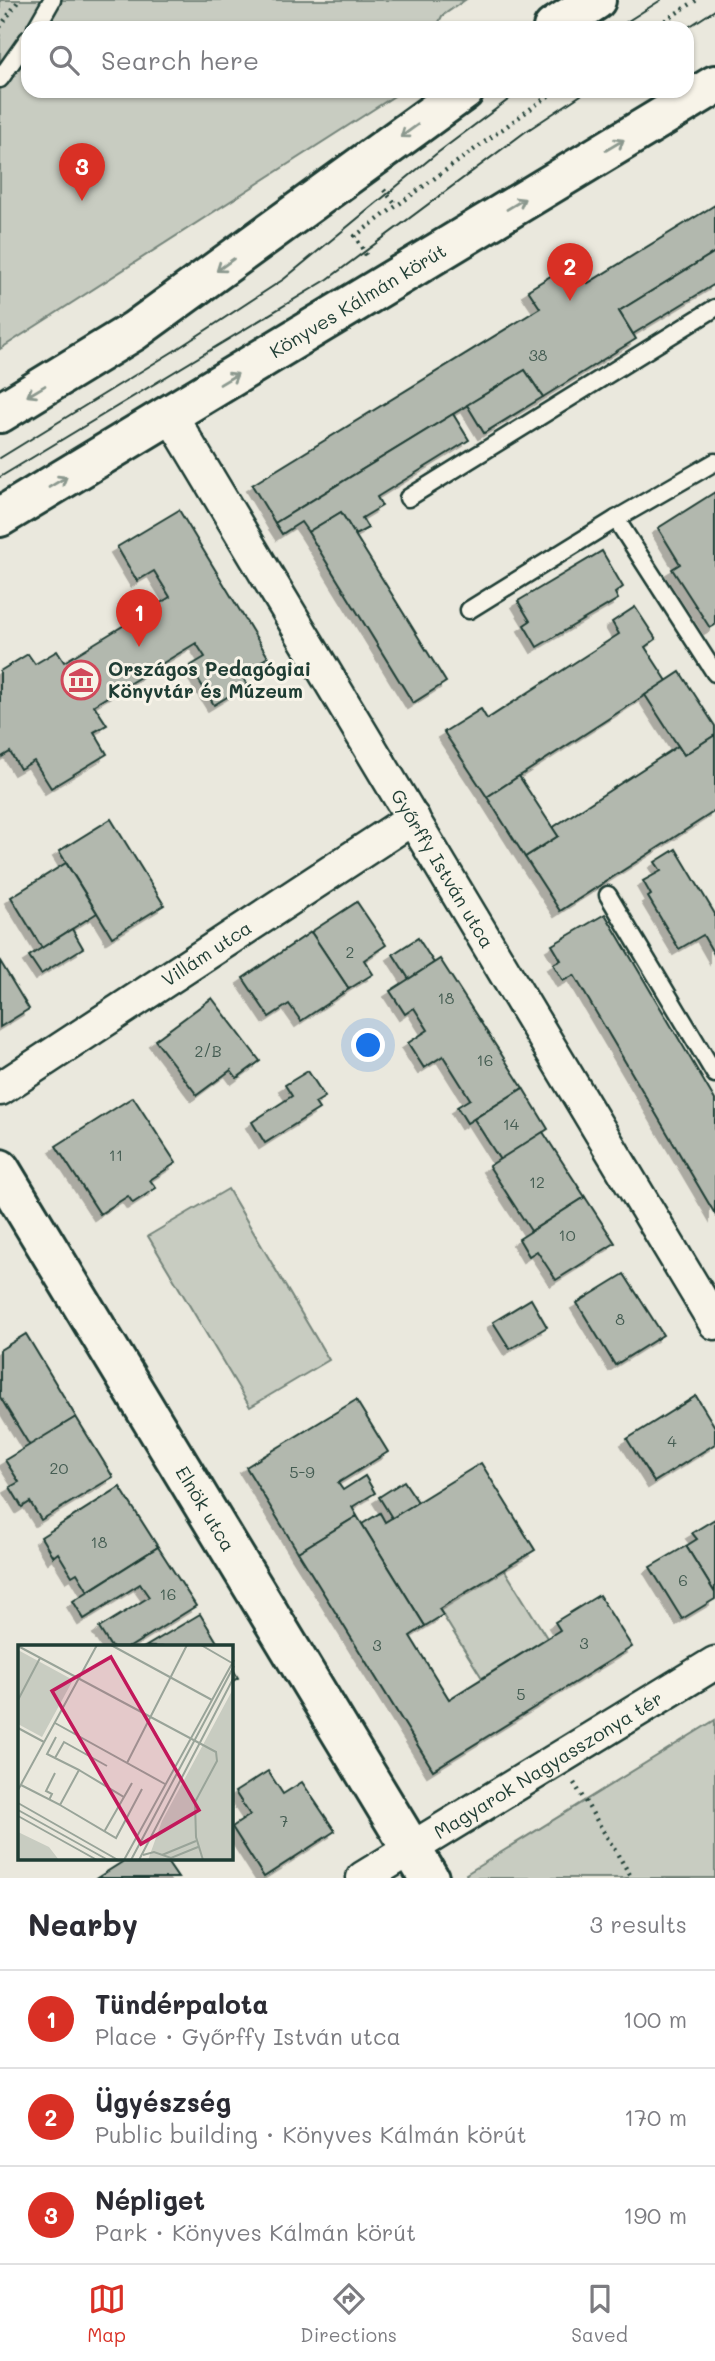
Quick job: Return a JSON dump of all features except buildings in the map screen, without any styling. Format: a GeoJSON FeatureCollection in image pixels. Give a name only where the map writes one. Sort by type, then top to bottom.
{"type":"FeatureCollection","features":[{"type":"Feature","properties":{"kind":"main road"},"geometry":{"type":"LineString","coordinates":[[563,21],[596,0]]}},
{"type":"Feature","properties":{"kind":"main road","name":"Könyves Kálmán körút"},"geometry":{"type":"LineString","coordinates":[[694,98],[715,85]]}},
{"type":"Feature","properties":{"kind":"main road"},"geometry":{"type":"LineString","coordinates":[[0,412],[134,331],[454,98]]}},
{"type":"Feature","properties":{"kind":"main road","name":"Könyves Kálmán körút"},"geometry":{"type":"LineString","coordinates":[[0,517],[693,98]]}},
{"type":"Feature","properties":{"kind":"main road","name":"Elnök utca"},"geometry":{"type":"LineString","coordinates":[[0,1169],[420,1864]]}},
{"type":"Feature","properties":{"kind":"street","name":"Győrffy István utca"},"geometry":{"type":"LineString","coordinates":[[170,414],[715,1323]]}},
{"type":"Feature","properties":{"kind":"street","name":"Villám utca"},"geometry":{"type":"LineString","coordinates":[[0,1089],[413,818]]}},
{"type":"Feature","properties":{"kind":"street","name":"Magyarok Nagyasszonya tér"},"geometry":{"type":"LineString","coordinates":[[363,1878],[420,1864],[559,1759],[715,1663]]}},
{"type":"Feature","properties":{"kind":"lane"},"geometry":{"type":"LineString","coordinates":[[40,21],[52,0]]}},
{"type":"Feature","properties":{"kind":"lane"},"geometry":{"type":"LineString","coordinates":[[0,79],[21,49]]}},
{"type":"Feature","properties":{"kind":"lane"},"geometry":{"type":"LineString","coordinates":[[408,498],[715,308]]}},
{"type":"Feature","properties":{"kind":"lane"},"geometry":{"type":"LineString","coordinates":[[469,610],[616,519],[715,462]]}},
{"type":"Feature","properties":{"kind":"lane"},"geometry":{"type":"LineString","coordinates":[[616,519],[715,673]]}},
{"type":"Feature","properties":{"kind":"lane"},"geometry":{"type":"LineString","coordinates":[[608,895],[715,1074]]}},
{"type":"Feature","properties":{"kind":"path"},"geometry":{"type":"LineString","coordinates":[[0,27],[19,0]]}},
{"type":"Feature","properties":{"kind":"path"},"geometry":{"type":"LineString","coordinates":[[664,21],[697,0]]}},
{"type":"Feature","properties":{"kind":"path"},"geometry":{"type":"LineString","coordinates":[[355,236],[545,98]]}},
{"type":"Feature","properties":{"kind":"path"},"geometry":{"type":"LineString","coordinates":[[559,1759],[632,1878]]}},
{"type":"Feature","properties":{"kind":"shaded area"},"geometry":{"type":"Polygon","coordinates":[[[0,0],[465,0],[442,16],[440,21],[21,21],[21,98],[391,98],[0,349],[0,0]]]}},
{"type":"Feature","properties":{"kind":"shaded area"},"geometry":{"type":"Polygon","coordinates":[[[228,1189],[329,1360],[250,1407],[148,1236],[228,1189]]]}},
{"type":"Feature","properties":{"kind":"shaded area"},"geometry":{"type":"Polygon","coordinates":[[[504,1569],[547,1638],[482,1678],[439,1609],[504,1569]]]}},
{"type":"Feature","properties":{"kind":"shaded area"},"geometry":{"type":"Polygon","coordinates":[[[715,1720],[715,1878],[468,1878],[466,1874],[715,1720]]]}},
{"type":"Feature","properties":{"kind":"tram line"},"geometry":{"type":"LineString","coordinates":[[628,21],[661,0]]}},
{"type":"Feature","properties":{"kind":"tram line"},"geometry":{"type":"LineString","coordinates":[[694,24],[715,10]]}},
{"type":"Feature","properties":{"kind":"tram line"},"geometry":{"type":"LineString","coordinates":[[0,458],[174,351],[284,279],[436,154],[511,98]]}},
{"type":"Feature","properties":{"kind":"tram line"},"geometry":{"type":"LineString","coordinates":[[0,477],[328,279],[525,132],[576,98]]}},
{"type":"Feature","properties":{"kind":"place","name":"Népliget"},"geometry":{"type":"Point","coordinates":[82,201]}},
{"type":"Feature","properties":{"kind":"place","name":"Ügyészség"},"geometry":{"type":"Point","coordinates":[570,301]}},
{"type":"Feature","properties":{"kind":"place","name":"Tündérpalota"},"geometry":{"type":"Point","coordinates":[139,647]}},
{"type":"Feature","properties":{"kind":"place","name":"Országos Pedagógiai Könyvtár és Múzeum"},"geometry":{"type":"Point","coordinates":[81,680]}}]}
